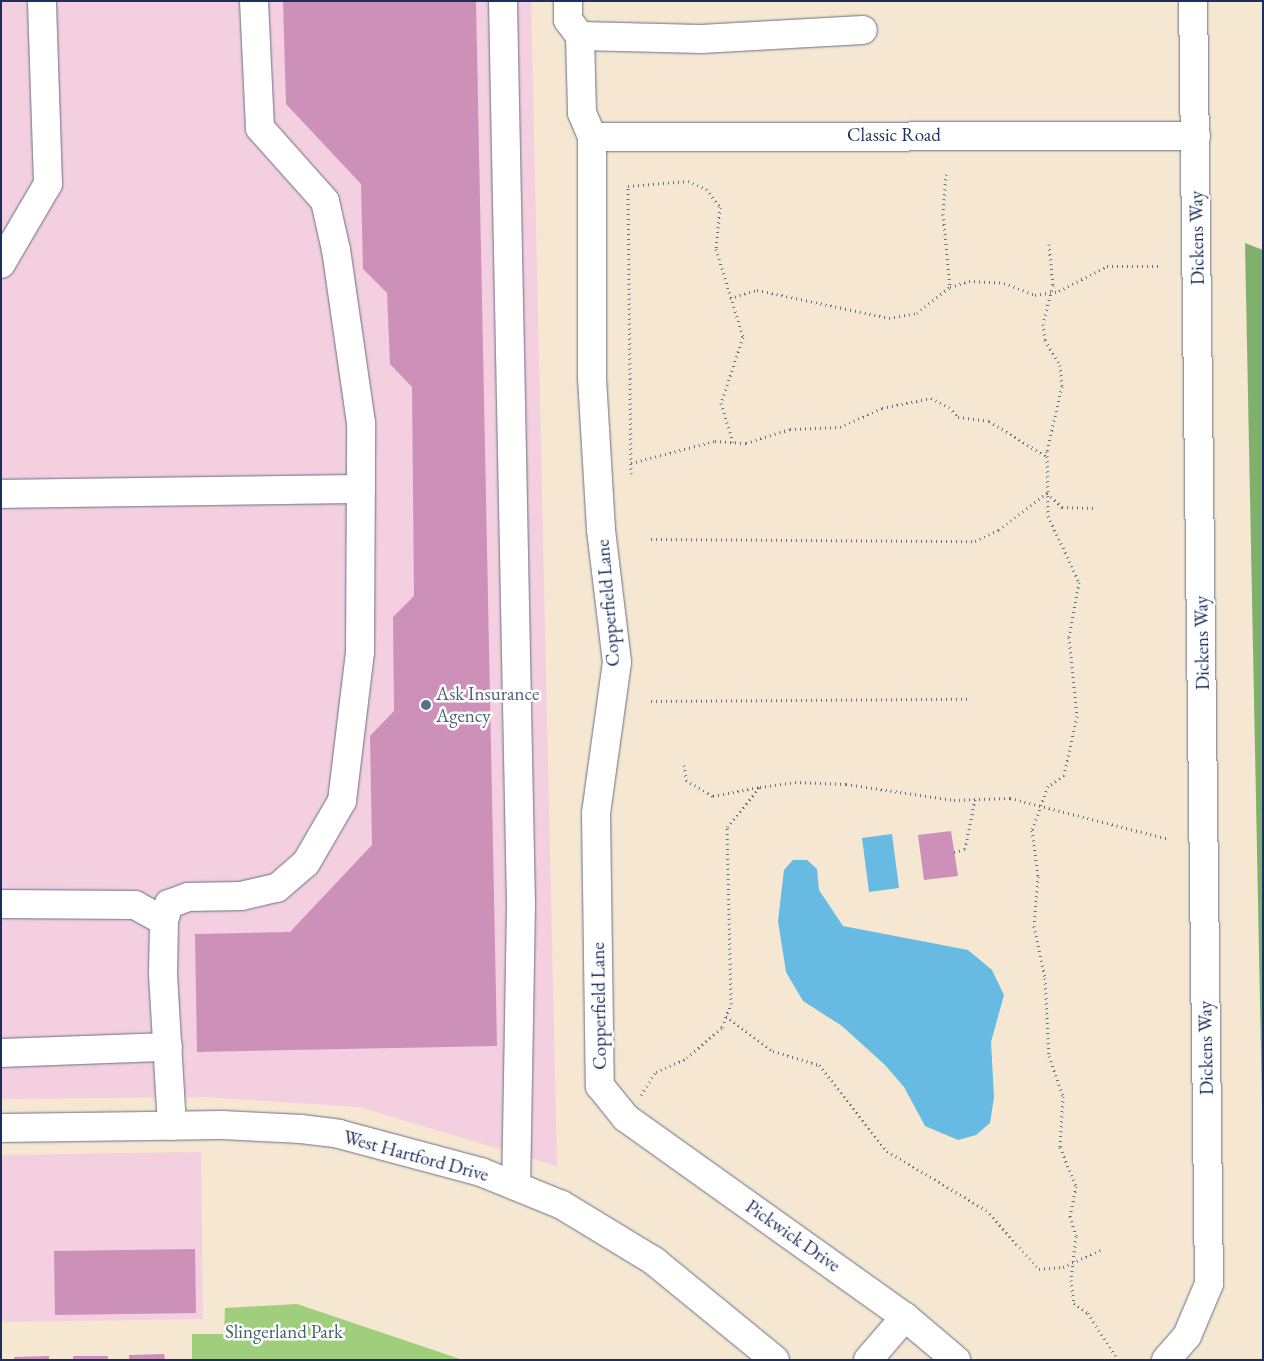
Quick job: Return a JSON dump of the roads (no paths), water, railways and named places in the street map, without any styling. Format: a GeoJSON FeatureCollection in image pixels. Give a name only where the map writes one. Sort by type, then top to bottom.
{"type":"FeatureCollection","features":[{"type":"Feature","properties":{"kind":"street"},"geometry":{"type":"LineString","coordinates":[[1,264],[48,184],[42,1]]}},
{"type":"Feature","properties":{"kind":"street"},"geometry":{"type":"LineString","coordinates":[[172,1126],[164,921],[169,904],[188,897],[241,896],[277,888],[306,863],[342,801],[360,652],[361,423],[332,232],[325,201],[260,128],[254,1]]}},
{"type":"Feature","properties":{"kind":"street"},"geometry":{"type":"LineString","coordinates":[[503,1],[521,905],[516,1186]]}},
{"type":"Feature","properties":{"kind":"street"},"geometry":{"type":"LineString","coordinates":[[568,1],[568,20],[580,36],[582,113],[592,137]]}},
{"type":"Feature","properties":{"kind":"street","name":"Dickens Way"},"geometry":{"type":"LineString","coordinates":[[1166,1360],[1187,1336],[1209,1284],[1193,1]]}},
{"type":"Feature","properties":{"kind":"street"},"geometry":{"type":"LineString","coordinates":[[580,36],[701,39],[863,30]]}},
{"type":"Feature","properties":{"kind":"street","name":"Classic Road"},"geometry":{"type":"LineString","coordinates":[[592,137],[1196,136]]}},
{"type":"Feature","properties":{"kind":"street","name":"Copperfield Lane"},"geometry":{"type":"LineString","coordinates":[[592,137],[592,378],[601,530],[616,662],[596,814],[600,1086],[626,1118]]}},
{"type":"Feature","properties":{"kind":"street"},"geometry":{"type":"LineString","coordinates":[[1,494],[361,489]]}},
{"type":"Feature","properties":{"kind":"street"},"geometry":{"type":"LineString","coordinates":[[1,904],[135,905],[164,921]]}},
{"type":"Feature","properties":{"kind":"street"},"geometry":{"type":"LineString","coordinates":[[1,1053],[168,1047]]}},
{"type":"Feature","properties":{"kind":"street","name":"Pickwick Drive"},"geometry":{"type":"LineString","coordinates":[[626,1118],[905,1316],[956,1360]]}},
{"type":"Feature","properties":{"kind":"street","name":"West Hartford Drive"},"geometry":{"type":"LineString","coordinates":[[1,1128],[265,1126],[339,1134],[516,1186],[562,1206],[654,1261],[775,1360]]}},
{"type":"Feature","properties":{"kind":"street"},"geometry":{"type":"LineString","coordinates":[[868,1360],[905,1316]]}},
{"type":"Feature","properties":{"kind":"water"},"geometry":{"type":"Polygon","coordinates":[[[892,834],[899,888],[869,892],[862,838],[892,834]]]}},
{"type":"Feature","properties":{"kind":"water"},"geometry":{"type":"Polygon","coordinates":[[[793,860],[807,860],[817,869],[819,890],[843,926],[968,950],[992,970],[1004,995],[991,1042],[994,1097],[990,1123],[976,1135],[958,1140],[925,1126],[904,1087],[885,1065],[842,1026],[803,1001],[786,972],[778,921],[784,870],[793,860]]]}},
{"type":"Feature","properties":{"kind":"place","name":"Ask Insurance Agency"},"geometry":{"type":"Point","coordinates":[426,705]}},
{"type":"Feature","properties":{"kind":"park label","name":"Slingerland Park"},"geometry":{"type":"Point","coordinates":[284,1332]}}]}
